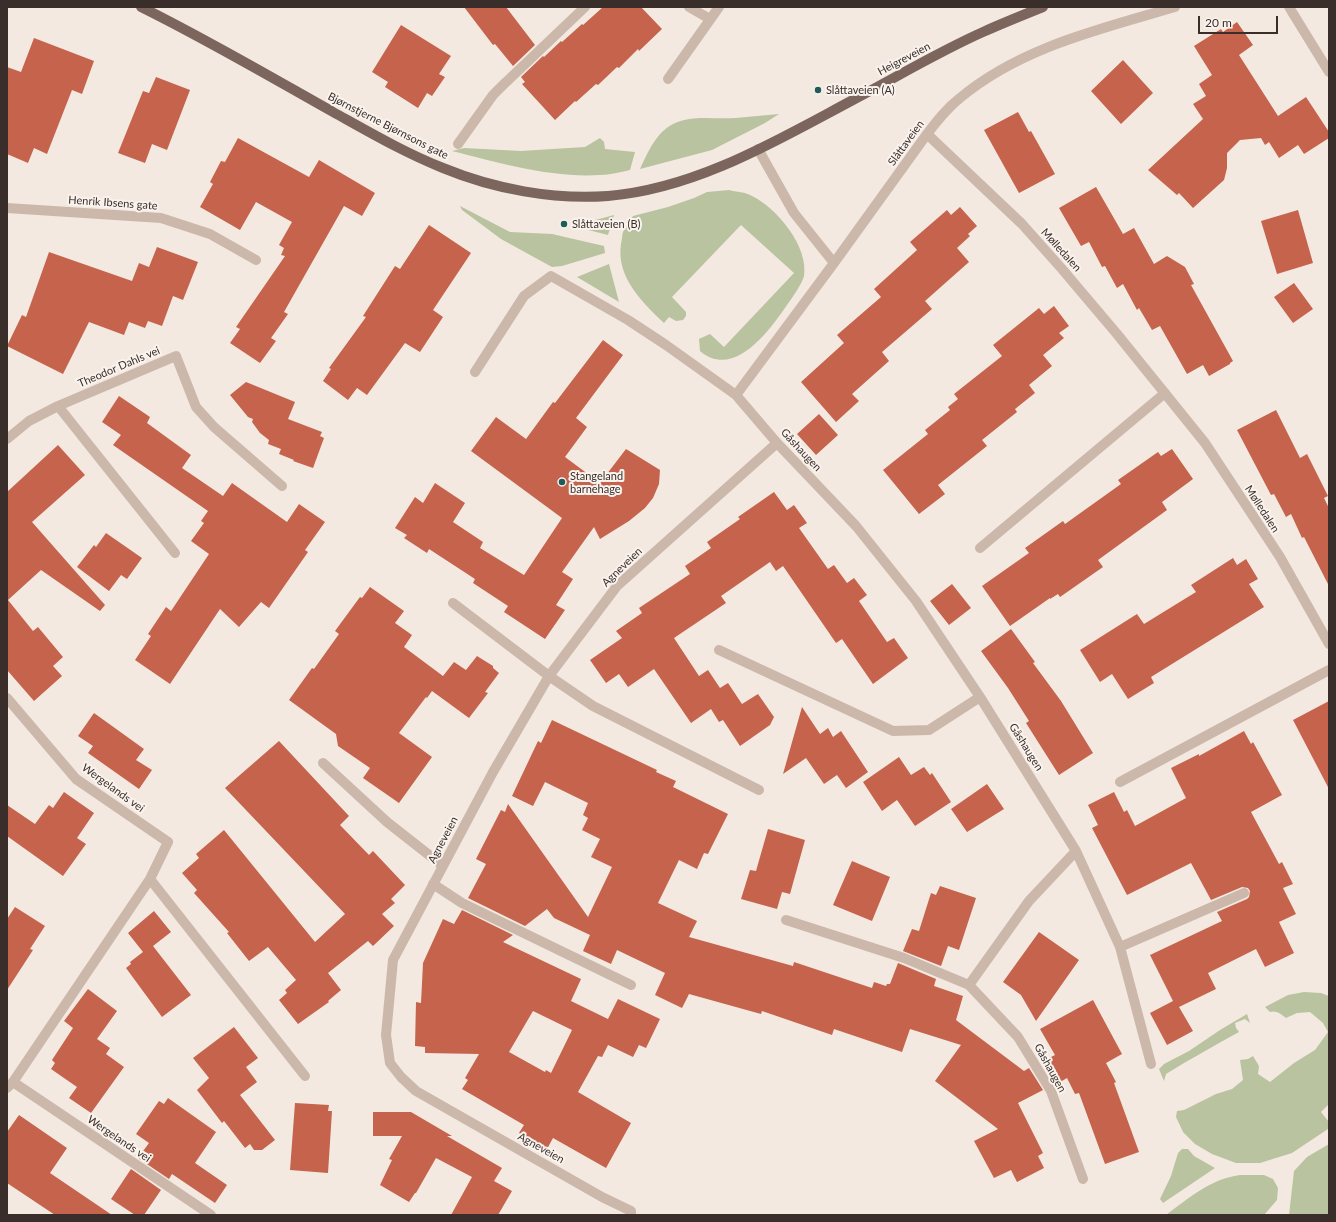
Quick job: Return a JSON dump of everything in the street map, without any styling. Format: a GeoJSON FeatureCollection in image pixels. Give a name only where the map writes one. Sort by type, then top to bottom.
{"type":"FeatureCollection","features":[{"type":"Feature","properties":{"kind":"main road","name":"Bjørnstjerne Bjørnsons gate"},"geometry":{"type":"LineString","coordinates":[[141,7],[174,23],[401,148],[442,168],[485,184],[541,194],[608,196],[644,191],[678,182],[717,168],[758,149]]}},
{"type":"Feature","properties":{"kind":"main road","name":"Heigreveien"},"geometry":{"type":"LineString","coordinates":[[758,149],[982,33],[1043,7]]}},
{"type":"Feature","properties":{"kind":"street"},"geometry":{"type":"LineString","coordinates":[[458,144],[494,95],[505,83],[585,7]]}},
{"type":"Feature","properties":{"kind":"street"},"geometry":{"type":"LineString","coordinates":[[689,7],[710,19]]}},
{"type":"Feature","properties":{"kind":"street"},"geometry":{"type":"LineString","coordinates":[[668,80],[719,7]]}},
{"type":"Feature","properties":{"kind":"street","name":"Slåttaveien"},"geometry":{"type":"LineString","coordinates":[[736,395],[834,264],[927,134],[959,98],[978,84],[1010,65],[1048,47],[1175,7]]}},
{"type":"Feature","properties":{"kind":"street"},"geometry":{"type":"LineString","coordinates":[[1289,7],[1329,72]]}},
{"type":"Feature","properties":{"kind":"street","name":"Mølledalen"},"geometry":{"type":"LineString","coordinates":[[927,134],[1022,224],[1077,287],[1205,443],[1280,557],[1329,644]]}},
{"type":"Feature","properties":{"kind":"street"},"geometry":{"type":"LineString","coordinates":[[758,149],[794,213],[834,264]]}},
{"type":"Feature","properties":{"kind":"street","name":"Henrik Ibsens gate"},"geometry":{"type":"LineString","coordinates":[[7,208],[161,218],[210,234],[256,260]]}},
{"type":"Feature","properties":{"kind":"street","name":"Gåshaugen"},"geometry":{"type":"LineString","coordinates":[[475,372],[524,296],[551,276],[628,320],[736,395],[777,443],[856,526],[916,600],[980,697],[1076,851],[1120,947],[1151,1064]]}},
{"type":"Feature","properties":{"kind":"street","name":"Theodor Dahls vei"},"geometry":{"type":"LineString","coordinates":[[7,439],[29,420],[58,406],[176,356],[196,407],[214,427],[282,486]]}},
{"type":"Feature","properties":{"kind":"street"},"geometry":{"type":"LineString","coordinates":[[980,548],[1165,393]]}},
{"type":"Feature","properties":{"kind":"street"},"geometry":{"type":"LineString","coordinates":[[58,406],[175,553]]}},
{"type":"Feature","properties":{"kind":"street","name":"Agneveien"},"geometry":{"type":"LineString","coordinates":[[631,1215],[631,1211],[416,1091],[401,1077],[390,1063],[386,1035],[393,960],[432,884],[493,772],[549,676],[617,586],[777,443]]}},
{"type":"Feature","properties":{"kind":"street"},"geometry":{"type":"LineString","coordinates":[[453,603],[549,676],[593,706],[759,790]]}},
{"type":"Feature","properties":{"kind":"street"},"geometry":{"type":"LineString","coordinates":[[720,650],[893,731],[929,730],[980,697]]}},
{"type":"Feature","properties":{"kind":"street"},"geometry":{"type":"LineString","coordinates":[[1120,782],[1329,670]]}},
{"type":"Feature","properties":{"kind":"street","name":"Wergelands vei"},"geometry":{"type":"LineString","coordinates":[[7,698],[76,779],[168,842],[150,879],[10,1085],[211,1215]]}},
{"type":"Feature","properties":{"kind":"street"},"geometry":{"type":"LineString","coordinates":[[324,762],[387,822],[443,866]]}},
{"type":"Feature","properties":{"kind":"street"},"geometry":{"type":"LineString","coordinates":[[969,985],[1029,900],[1076,851]]}},
{"type":"Feature","properties":{"kind":"street"},"geometry":{"type":"LineString","coordinates":[[150,879],[305,1076]]}},
{"type":"Feature","properties":{"kind":"street"},"geometry":{"type":"LineString","coordinates":[[432,884],[462,903],[631,985]]}},
{"type":"Feature","properties":{"kind":"street"},"geometry":{"type":"LineString","coordinates":[[1120,947],[1244,893]]}},
{"type":"Feature","properties":{"kind":"street","name":"Gåshaugen"},"geometry":{"type":"LineString","coordinates":[[786,920],[904,958],[969,985],[1018,1036],[1051,1091],[1083,1179]]}},
{"type":"Feature","properties":{"kind":"green space"},"geometry":{"type":"Polygon","coordinates":[[[779,114],[765,123],[712,150],[640,169],[658,136],[670,126],[678,122],[697,118],[736,118],[779,114]]]}},
{"type":"Feature","properties":{"kind":"green space"},"geometry":{"type":"Polygon","coordinates":[[[600,138],[604,142],[605,149],[635,152],[630,170],[604,175],[544,172],[525,169],[452,151],[464,148],[521,151],[585,147],[600,138]]]}},
{"type":"Feature","properties":{"kind":"green space"},"geometry":{"type":"Polygon","coordinates":[[[729,190],[752,196],[771,209],[781,219],[796,241],[802,253],[804,276],[799,287],[780,315],[761,338],[738,356],[726,360],[713,358],[700,351],[699,339],[710,334],[724,347],[794,273],[741,225],[672,297],[686,312],[686,316],[683,320],[676,321],[669,317],[664,323],[632,288],[623,267],[621,244],[623,232],[633,216],[668,207],[707,192],[729,190]]]}},
{"type":"Feature","properties":{"kind":"green space"},"geometry":{"type":"Polygon","coordinates":[[[460,206],[510,232],[552,234],[604,246],[605,253],[562,266],[552,267],[501,239],[462,210],[460,206]]]}},
{"type":"Feature","properties":{"kind":"green space"},"geometry":{"type":"Polygon","coordinates":[[[614,215],[608,235],[573,226],[614,215]]]}},
{"type":"Feature","properties":{"kind":"green space"},"geometry":{"type":"Polygon","coordinates":[[[609,264],[619,302],[577,277],[609,264]]]}},
{"type":"Feature","properties":{"kind":"green space"},"geometry":{"type":"Polygon","coordinates":[[[1304,992],[1321,993],[1329,996],[1329,1104],[1321,1112],[1329,1122],[1328,1129],[1292,1153],[1260,1163],[1236,1163],[1212,1154],[1195,1144],[1183,1132],[1176,1117],[1177,1111],[1184,1110],[1216,1094],[1232,1089],[1243,1080],[1240,1060],[1248,1059],[1253,1056],[1259,1066],[1258,1074],[1270,1082],[1294,1063],[1315,1050],[1328,1032],[1323,1023],[1310,1012],[1297,1013],[1286,1018],[1276,1012],[1270,1012],[1265,1007],[1288,995],[1304,992]]]}},
{"type":"Feature","properties":{"kind":"green space"},"geometry":{"type":"Polygon","coordinates":[[[1247,1014],[1250,1023],[1245,1019],[1235,1023],[1239,1032],[1166,1074],[1164,1081],[1159,1069],[1164,1064],[1189,1051],[1247,1014]]]}},
{"type":"Feature","properties":{"kind":"green space"},"geometry":{"type":"Polygon","coordinates":[[[1329,1144],[1329,1215],[1289,1215],[1294,1171],[1307,1157],[1329,1144]]]}},
{"type":"Feature","properties":{"kind":"green space"},"geometry":{"type":"Polygon","coordinates":[[[1182,1149],[1188,1149],[1194,1156],[1215,1168],[1163,1203],[1160,1199],[1171,1176],[1178,1153],[1182,1149]]]}},
{"type":"Feature","properties":{"kind":"green space"},"geometry":{"type":"Polygon","coordinates":[[[1240,1175],[1264,1175],[1273,1179],[1278,1188],[1277,1200],[1264,1215],[1166,1215],[1209,1185],[1229,1177],[1240,1175]]]}},
{"type":"Feature","properties":{"kind":"building"},"geometry":{"type":"Polygon","coordinates":[[[464,7],[506,7],[535,45],[513,66],[495,44],[493,45],[464,7]]]}},
{"type":"Feature","properties":{"kind":"building"},"geometry":{"type":"Polygon","coordinates":[[[603,7],[641,7],[662,29],[639,51],[638,49],[619,68],[617,67],[598,85],[596,84],[576,102],[575,101],[555,120],[522,84],[525,82],[521,77],[543,56],[544,57],[561,41],[562,42],[582,24],[583,25],[603,7]]]}},
{"type":"Feature","properties":{"kind":"building"},"geometry":{"type":"Polygon","coordinates":[[[1237,22],[1253,45],[1239,55],[1278,116],[1306,97],[1329,132],[1329,138],[1304,154],[1298,145],[1279,158],[1269,142],[1265,145],[1261,138],[1240,140],[1227,153],[1227,168],[1224,180],[1193,208],[1179,193],[1177,195],[1148,170],[1203,119],[1193,104],[1206,96],[1199,84],[1212,75],[1194,46],[1221,29],[1223,32],[1237,22]]]}},
{"type":"Feature","properties":{"kind":"building"},"geometry":{"type":"Polygon","coordinates":[[[401,25],[451,56],[439,74],[445,77],[432,96],[427,93],[418,108],[385,87],[388,82],[372,72],[401,25]]]}},
{"type":"Feature","properties":{"kind":"building"},"geometry":{"type":"Polygon","coordinates":[[[34,38],[94,61],[82,94],[72,90],[47,154],[34,148],[28,163],[7,154],[7,67],[21,72],[34,38]]]}},
{"type":"Feature","properties":{"kind":"building"},"geometry":{"type":"Polygon","coordinates":[[[1123,60],[1153,93],[1121,124],[1091,91],[1123,60]]]}},
{"type":"Feature","properties":{"kind":"building"},"geometry":{"type":"Polygon","coordinates":[[[156,77],[190,90],[167,150],[152,144],[145,163],[118,153],[143,91],[149,93],[156,77]]]}},
{"type":"Feature","properties":{"kind":"building"},"geometry":{"type":"Polygon","coordinates":[[[1018,112],[1029,132],[1031,131],[1055,174],[1019,193],[984,130],[1018,112]]]}},
{"type":"Feature","properties":{"kind":"building"},"geometry":{"type":"Polygon","coordinates":[[[238,138],[309,177],[319,160],[375,193],[362,216],[344,206],[284,312],[288,314],[271,338],[276,341],[260,363],[230,343],[240,329],[236,327],[285,256],[281,255],[284,248],[279,245],[292,222],[256,202],[240,230],[200,207],[213,184],[210,182],[221,161],[225,162],[238,138]]]}},
{"type":"Feature","properties":{"kind":"building"},"geometry":{"type":"Polygon","coordinates":[[[1096,187],[1123,234],[1134,228],[1154,264],[1167,256],[1185,267],[1194,284],[1191,285],[1233,361],[1230,364],[1209,376],[1203,365],[1187,374],[1160,326],[1152,330],[1139,308],[1137,310],[1123,284],[1117,288],[1105,266],[1102,267],[1089,242],[1081,246],[1059,208],[1096,187]]]}},
{"type":"Feature","properties":{"kind":"building"},"geometry":{"type":"Polygon","coordinates":[[[960,207],[977,226],[968,234],[970,236],[957,248],[969,262],[925,301],[932,309],[882,352],[889,361],[852,394],[859,401],[836,422],[801,382],[844,343],[837,335],[881,297],[874,289],[917,250],[910,242],[947,210],[951,215],[960,207]]]}},
{"type":"Feature","properties":{"kind":"building"},"geometry":{"type":"Polygon","coordinates":[[[1298,210],[1313,263],[1277,274],[1261,221],[1298,210]]]}},
{"type":"Feature","properties":{"kind":"building"},"geometry":{"type":"Polygon","coordinates":[[[429,225],[471,253],[433,310],[443,317],[420,352],[405,343],[367,395],[357,388],[348,400],[323,381],[331,369],[329,368],[366,317],[363,316],[395,266],[400,269],[429,225]]]}},
{"type":"Feature","properties":{"kind":"building"},"geometry":{"type":"Polygon","coordinates":[[[157,247],[198,262],[183,300],[173,296],[162,326],[148,321],[145,328],[129,322],[124,335],[89,322],[63,374],[7,346],[22,315],[26,317],[49,252],[132,281],[139,263],[149,267],[157,247]]]}},
{"type":"Feature","properties":{"kind":"building"},"geometry":{"type":"Polygon","coordinates":[[[1294,283],[1313,309],[1293,323],[1274,297],[1294,283]]]}},
{"type":"Feature","properties":{"kind":"building"},"geometry":{"type":"Polygon","coordinates":[[[1054,306],[1069,326],[1059,333],[1064,338],[1043,355],[1052,366],[1029,385],[1035,393],[1015,409],[1017,412],[982,440],[987,446],[938,485],[945,494],[919,514],[883,470],[928,434],[925,430],[950,410],[948,407],[958,399],[954,394],[1002,356],[993,345],[1039,308],[1044,314],[1054,306]]]}},
{"type":"Feature","properties":{"kind":"building"},"geometry":{"type":"Polygon","coordinates":[[[603,340],[623,355],[576,418],[587,427],[565,457],[600,483],[626,449],[660,470],[659,484],[653,498],[645,508],[629,521],[600,539],[594,527],[562,572],[573,579],[556,605],[565,610],[545,639],[504,612],[508,606],[473,583],[475,579],[429,549],[427,553],[404,538],[407,535],[395,528],[415,497],[423,503],[435,483],[465,503],[453,522],[483,542],[480,548],[524,575],[562,518],[471,451],[496,417],[526,439],[553,402],[555,403],[603,340]]]}},
{"type":"Feature","properties":{"kind":"building"},"geometry":{"type":"Polygon","coordinates":[[[246,382],[295,402],[288,419],[322,432],[320,436],[324,438],[313,468],[279,454],[281,449],[268,444],[269,440],[260,433],[252,422],[253,419],[248,417],[230,395],[246,382]]]}},
{"type":"Feature","properties":{"kind":"building"},"geometry":{"type":"Polygon","coordinates":[[[119,396],[150,417],[147,423],[191,455],[182,468],[223,496],[232,483],[287,522],[299,504],[325,522],[305,550],[308,552],[269,608],[261,602],[239,627],[220,609],[170,684],[135,660],[151,636],[148,634],[166,607],[171,611],[209,554],[191,541],[204,523],[201,521],[208,511],[113,445],[121,435],[102,422],[119,396]]]}},
{"type":"Feature","properties":{"kind":"building"},"geometry":{"type":"Polygon","coordinates":[[[1276,410],[1300,458],[1307,454],[1328,496],[1324,498],[1329,508],[1329,586],[1304,537],[1302,538],[1291,514],[1286,517],[1274,494],[1271,495],[1237,430],[1276,410]]]}},
{"type":"Feature","properties":{"kind":"building"},"geometry":{"type":"Polygon","coordinates":[[[819,414],[838,435],[816,455],[797,434],[819,414]]]}},
{"type":"Feature","properties":{"kind":"building"},"geometry":{"type":"Polygon","coordinates":[[[58,445],[85,475],[32,522],[105,605],[100,611],[41,570],[8,600],[33,631],[38,627],[63,657],[53,666],[62,676],[34,701],[7,670],[7,492],[58,445]]]}},
{"type":"Feature","properties":{"kind":"building"},"geometry":{"type":"Polygon","coordinates":[[[1172,449],[1193,479],[1162,502],[1167,510],[1098,560],[1103,567],[1060,597],[1058,594],[1050,598],[1010,626],[982,586],[1029,553],[1025,548],[1063,521],[1065,524],[1121,484],[1118,480],[1158,452],[1161,456],[1172,449]]]}},
{"type":"Feature","properties":{"kind":"building"},"geometry":{"type":"Polygon","coordinates":[[[774,492],[787,510],[794,505],[807,523],[799,528],[828,569],[834,565],[847,583],[854,578],[867,595],[859,601],[887,642],[894,638],[908,658],[873,684],[842,639],[836,643],[783,566],[776,571],[770,562],[721,596],[726,603],[674,638],[699,676],[708,670],[720,688],[728,683],[742,704],[758,694],[774,717],[770,725],[740,746],[723,720],[719,722],[711,709],[691,723],[654,669],[628,687],[619,674],[606,683],[590,660],[622,638],[616,631],[642,613],[639,608],[690,574],[685,566],[711,548],[707,542],[740,519],[738,517],[774,492]]]}},
{"type":"Feature","properties":{"kind":"building"},"geometry":{"type":"Polygon","coordinates":[[[106,533],[142,558],[127,579],[121,575],[109,591],[77,567],[94,545],[96,547],[106,533]]]}},
{"type":"Feature","properties":{"kind":"building"},"geometry":{"type":"Polygon","coordinates":[[[1233,558],[1237,565],[1246,559],[1258,579],[1249,584],[1264,607],[1151,677],[1154,683],[1128,699],[1112,674],[1100,682],[1080,650],[1137,614],[1144,624],[1196,592],[1191,585],[1233,558]]]}},
{"type":"Feature","properties":{"kind":"building"},"geometry":{"type":"Polygon","coordinates":[[[952,584],[971,608],[949,625],[930,601],[952,584]]]}},
{"type":"Feature","properties":{"kind":"building"},"geometry":{"type":"Polygon","coordinates":[[[370,587],[404,611],[395,623],[412,635],[404,647],[443,676],[454,662],[466,670],[477,656],[493,666],[493,668],[499,673],[485,692],[488,693],[469,718],[432,691],[427,698],[426,697],[399,733],[432,757],[399,803],[363,778],[370,768],[338,746],[336,734],[289,700],[312,668],[314,669],[339,634],[335,631],[360,597],[362,598],[370,587]]]}},
{"type":"Feature","properties":{"kind":"building"},"geometry":{"type":"Polygon","coordinates":[[[1011,629],[1035,662],[1033,663],[1061,701],[1093,753],[1059,775],[1026,723],[1029,721],[1008,688],[981,651],[1011,629]]]}},
{"type":"Feature","properties":{"kind":"building"},"geometry":{"type":"Polygon","coordinates":[[[1329,701],[1329,789],[1293,720],[1329,701]]]}},
{"type":"Feature","properties":{"kind":"building"},"geometry":{"type":"Polygon","coordinates":[[[802,707],[820,734],[828,728],[833,737],[841,731],[868,772],[846,788],[837,775],[824,784],[806,758],[783,774],[802,707]]]}},
{"type":"Feature","properties":{"kind":"building"},"geometry":{"type":"Polygon","coordinates":[[[94,713],[144,749],[136,760],[152,770],[139,789],[88,753],[93,746],[78,736],[94,713]]]}},
{"type":"Feature","properties":{"kind":"building"},"geometry":{"type":"Polygon","coordinates":[[[552,720],[657,770],[656,772],[676,781],[673,787],[728,814],[708,854],[704,853],[697,869],[679,860],[658,903],[697,921],[689,937],[793,966],[794,962],[872,988],[874,982],[886,986],[887,984],[890,984],[898,963],[936,979],[934,986],[963,996],[956,1020],[1024,1071],[1029,1068],[1043,1090],[1018,1103],[1043,1153],[1038,1156],[1044,1168],[1017,1182],[1011,1170],[994,1178],[974,1141],[998,1129],[935,1081],[961,1045],[910,1029],[902,1052],[834,1029],[832,1035],[762,1011],[761,1014],[689,994],[682,1008],[655,995],[665,973],[617,950],[611,964],[583,951],[590,935],[554,918],[547,909],[525,926],[468,898],[486,864],[476,859],[501,810],[505,812],[508,804],[588,917],[612,867],[591,857],[600,839],[582,830],[588,818],[583,815],[588,803],[545,782],[533,806],[512,796],[538,741],[541,743],[552,720]]]}},
{"type":"Feature","properties":{"kind":"building"},"geometry":{"type":"Polygon","coordinates":[[[1244,731],[1251,744],[1253,742],[1282,795],[1251,812],[1279,864],[1282,862],[1293,884],[1283,888],[1296,914],[1279,922],[1294,953],[1265,967],[1256,949],[1208,973],[1216,989],[1179,1007],[1193,1031],[1167,1045],[1150,1013],[1173,1001],[1150,955],[1222,921],[1217,912],[1247,899],[1250,891],[1248,888],[1242,887],[1211,900],[1191,863],[1127,895],[1092,828],[1098,825],[1088,805],[1114,792],[1124,812],[1127,810],[1135,826],[1186,798],[1171,768],[1199,754],[1199,756],[1244,731]]]}},
{"type":"Feature","properties":{"kind":"building"},"geometry":{"type":"Polygon","coordinates":[[[279,741],[349,816],[340,825],[369,855],[373,851],[405,885],[391,899],[395,903],[382,914],[394,926],[373,946],[368,941],[328,973],[341,990],[328,1001],[329,1002],[298,1024],[279,1000],[287,993],[285,990],[296,980],[268,947],[249,961],[227,933],[229,932],[194,893],[197,890],[182,873],[199,858],[196,854],[224,830],[315,942],[345,914],[225,788],[279,741]]]}},
{"type":"Feature","properties":{"kind":"building"},"geometry":{"type":"Polygon","coordinates":[[[899,757],[911,775],[924,767],[930,775],[932,773],[951,802],[915,826],[897,800],[882,811],[863,782],[899,757]]]}},
{"type":"Feature","properties":{"kind":"building"},"geometry":{"type":"Polygon","coordinates":[[[987,784],[1004,809],[967,832],[951,809],[987,784]]]}},
{"type":"Feature","properties":{"kind":"building"},"geometry":{"type":"Polygon","coordinates":[[[64,792],[94,813],[77,838],[86,844],[63,876],[7,836],[7,805],[35,824],[49,805],[53,808],[64,792]]]}},
{"type":"Feature","properties":{"kind":"building"},"geometry":{"type":"Polygon","coordinates":[[[768,829],[805,840],[790,894],[782,892],[777,909],[741,899],[750,870],[756,871],[768,829]]]}},
{"type":"Feature","properties":{"kind":"building"},"geometry":{"type":"Polygon","coordinates":[[[852,861],[890,877],[872,921],[833,905],[852,861]]]}},
{"type":"Feature","properties":{"kind":"building"},"geometry":{"type":"Polygon","coordinates":[[[940,886],[976,898],[959,950],[948,946],[941,966],[903,951],[912,929],[919,931],[931,893],[936,895],[940,886]]]}},
{"type":"Feature","properties":{"kind":"building"},"geometry":{"type":"Polygon","coordinates":[[[15,907],[45,926],[30,949],[33,950],[7,990],[7,919],[15,907]]]}},
{"type":"Feature","properties":{"kind":"building"},"geometry":{"type":"Polygon","coordinates":[[[462,910],[513,935],[503,942],[581,979],[571,1001],[608,1019],[618,999],[660,1019],[646,1048],[639,1045],[633,1057],[608,1045],[602,1057],[598,1056],[578,1092],[631,1123],[606,1168],[553,1138],[547,1149],[519,1133],[524,1125],[462,1089],[468,1080],[465,1078],[479,1054],[425,1053],[425,1047],[415,1046],[416,1002],[421,1003],[423,963],[443,919],[454,924],[462,910]],[[533,1011],[509,1052],[545,1072],[546,1070],[551,1073],[572,1030],[533,1011]]]}},
{"type":"Feature","properties":{"kind":"building"},"geometry":{"type":"Polygon","coordinates":[[[154,911],[171,932],[153,946],[191,995],[162,1017],[126,968],[131,964],[130,962],[143,952],[128,933],[154,911]]]}},
{"type":"Feature","properties":{"kind":"building"},"geometry":{"type":"Polygon","coordinates":[[[1039,932],[1079,960],[1036,1021],[1021,995],[1003,982],[1039,932]]]}},
{"type":"Feature","properties":{"kind":"building"},"geometry":{"type":"Polygon","coordinates":[[[88,989],[117,1011],[97,1039],[110,1048],[106,1054],[124,1067],[91,1113],[69,1098],[77,1087],[51,1069],[55,1063],[52,1060],[73,1028],[64,1021],[88,989]]]}},
{"type":"Feature","properties":{"kind":"building"},"geometry":{"type":"Polygon","coordinates":[[[1093,1000],[1122,1054],[1106,1063],[1116,1082],[1114,1083],[1139,1152],[1105,1164],[1079,1093],[1075,1094],[1067,1078],[1055,1085],[1041,1062],[1055,1055],[1040,1029],[1093,1000]]]}},
{"type":"Feature","properties":{"kind":"building"},"geometry":{"type":"Polygon","coordinates":[[[234,1027],[258,1058],[246,1067],[257,1082],[240,1095],[275,1140],[262,1150],[254,1150],[250,1144],[245,1148],[224,1121],[222,1123],[197,1090],[209,1078],[193,1058],[234,1027]]]}},
{"type":"Feature","properties":{"kind":"building"},"geometry":{"type":"Polygon","coordinates":[[[168,1098],[216,1132],[195,1163],[227,1185],[215,1203],[172,1174],[169,1179],[138,1158],[149,1143],[136,1134],[159,1101],[164,1104],[168,1098]]]}},
{"type":"Feature","properties":{"kind":"building"},"geometry":{"type":"Polygon","coordinates":[[[295,1103],[329,1105],[328,1111],[332,1111],[328,1173],[290,1170],[295,1103]]]}},
{"type":"Feature","properties":{"kind":"building"},"geometry":{"type":"Polygon","coordinates":[[[373,1112],[411,1112],[452,1136],[447,1136],[502,1168],[494,1181],[512,1191],[498,1215],[451,1215],[472,1177],[436,1158],[416,1193],[409,1202],[380,1185],[392,1160],[389,1159],[402,1136],[373,1136],[373,1112]]]}},
{"type":"Feature","properties":{"kind":"building"},"geometry":{"type":"Polygon","coordinates":[[[19,1115],[67,1148],[50,1173],[112,1215],[55,1215],[7,1183],[7,1132],[19,1115]]]}},
{"type":"Feature","properties":{"kind":"building"},"geometry":{"type":"Polygon","coordinates":[[[131,1169],[161,1190],[144,1215],[135,1215],[111,1199],[131,1169]]]}},
{"type":"Feature","properties":{"kind":"place","name":"Slåttaveien (A)"},"geometry":{"type":"Point","coordinates":[818,90]}},
{"type":"Feature","properties":{"kind":"place","name":"Slåttaveien (B)"},"geometry":{"type":"Point","coordinates":[564,224]}},
{"type":"Feature","properties":{"kind":"place","name":"Stangeland barnehage"},"geometry":{"type":"Point","coordinates":[562,482]}}]}
